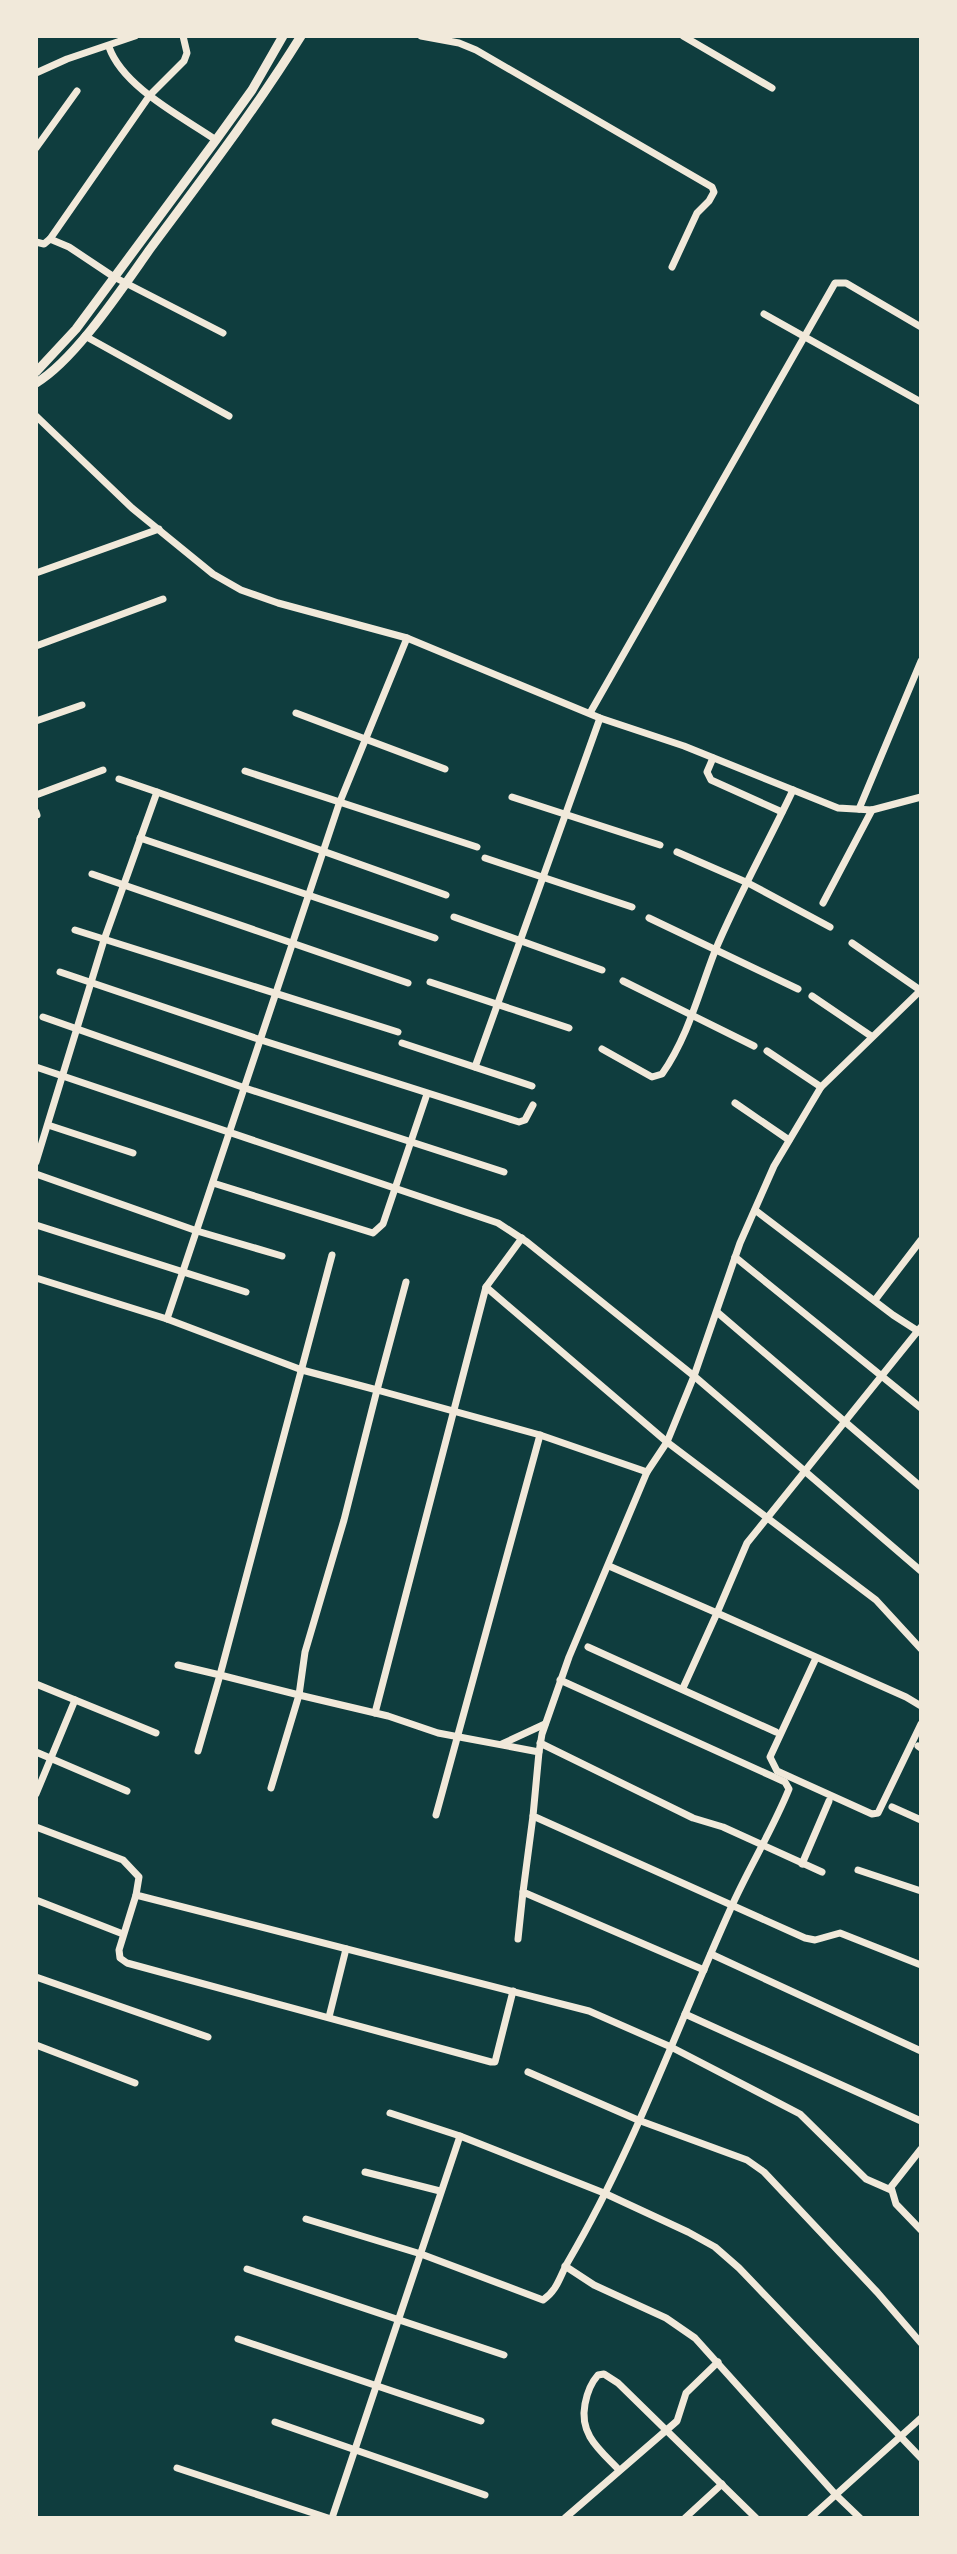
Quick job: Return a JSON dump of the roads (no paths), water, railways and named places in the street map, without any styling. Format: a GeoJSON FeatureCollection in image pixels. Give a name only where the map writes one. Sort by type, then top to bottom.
{"type":"FeatureCollection","features":[{"type":"Feature","properties":{"kind":"street"},"geometry":{"type":"LineString","coordinates":[[36,73],[135,36]]}},
{"type":"Feature","properties":{"kind":"street"},"geometry":{"type":"LineString","coordinates":[[36,242],[44,244],[50,239],[150,95],[184,61],[187,53],[183,36]]}},
{"type":"Feature","properties":{"kind":"street"},"geometry":{"type":"LineString","coordinates":[[36,372],[76,329],[216,140],[252,90],[283,36]]}},
{"type":"Feature","properties":{"kind":"street"},"geometry":{"type":"LineString","coordinates":[[36,383],[47,376],[85,336],[126,283],[261,100],[301,36]]}},
{"type":"Feature","properties":{"kind":"street"},"geometry":{"type":"LineString","coordinates":[[421,36],[459,43],[476,50],[712,187],[714,192],[697,213],[672,267]]}},
{"type":"Feature","properties":{"kind":"street"},"geometry":{"type":"LineString","coordinates":[[683,36],[772,88]]}},
{"type":"Feature","properties":{"kind":"street"},"geometry":{"type":"LineString","coordinates":[[109,47],[115,62],[132,81],[216,140]]}},
{"type":"Feature","properties":{"kind":"street"},"geometry":{"type":"LineString","coordinates":[[36,148],[77,91]]}},
{"type":"Feature","properties":{"kind":"street"},"geometry":{"type":"LineString","coordinates":[[50,239],[69,247],[114,277],[223,333]]}},
{"type":"Feature","properties":{"kind":"street"},"geometry":{"type":"LineString","coordinates":[[590,713],[831,288],[838,282],[846,283],[921,327]]}},
{"type":"Feature","properties":{"kind":"street"},"geometry":{"type":"LineString","coordinates":[[764,314],[921,402]]}},
{"type":"Feature","properties":{"kind":"street"},"geometry":{"type":"LineString","coordinates":[[85,336],[229,416]]}},
{"type":"Feature","properties":{"kind":"street"},"geometry":{"type":"LineString","coordinates":[[36,416],[132,508],[213,574],[241,590],[407,638],[600,718],[713,758],[838,808],[872,810],[921,797]]}},
{"type":"Feature","properties":{"kind":"street"},"geometry":{"type":"LineString","coordinates":[[36,573],[159,529]]}},
{"type":"Feature","properties":{"kind":"street"},"geometry":{"type":"LineString","coordinates":[[36,646],[163,599]]}},
{"type":"Feature","properties":{"kind":"street"},"geometry":{"type":"LineString","coordinates":[[167,1319],[339,804],[407,638]]}},
{"type":"Feature","properties":{"kind":"street"},"geometry":{"type":"LineString","coordinates":[[859,809],[921,661]]}},
{"type":"Feature","properties":{"kind":"street"},"geometry":{"type":"LineString","coordinates":[[36,721],[82,705]]}},
{"type":"Feature","properties":{"kind":"street"},"geometry":{"type":"LineString","coordinates":[[296,713],[445,769]]}},
{"type":"Feature","properties":{"kind":"street"},"geometry":{"type":"LineString","coordinates":[[475,1067],[600,718]]}},
{"type":"Feature","properties":{"kind":"street"},"geometry":{"type":"LineString","coordinates":[[713,758],[707,772],[711,780],[782,812]]}},
{"type":"Feature","properties":{"kind":"street"},"geometry":{"type":"LineString","coordinates":[[36,795],[103,770]]}},
{"type":"Feature","properties":{"kind":"street"},"geometry":{"type":"LineString","coordinates":[[245,771],[477,847]]}},
{"type":"Feature","properties":{"kind":"street"},"geometry":{"type":"LineString","coordinates":[[119,779],[446,895]]}},
{"type":"Feature","properties":{"kind":"street"},"geometry":{"type":"LineString","coordinates":[[602,1049],[657,1078],[662,1074],[672,1060],[692,1015],[716,949],[793,790]]}},
{"type":"Feature","properties":{"kind":"street"},"geometry":{"type":"LineString","coordinates":[[36,1162],[104,940],[157,792]]}},
{"type":"Feature","properties":{"kind":"street"},"geometry":{"type":"LineString","coordinates":[[512,797],[660,845]]}},
{"type":"Feature","properties":{"kind":"street"},"geometry":{"type":"LineString","coordinates":[[823,903],[872,810]]}},
{"type":"Feature","properties":{"kind":"street"},"geometry":{"type":"LineString","coordinates":[[140,838],[435,938]]}},
{"type":"Feature","properties":{"kind":"street"},"geometry":{"type":"LineString","coordinates":[[677,852],[748,883],[830,927]]}},
{"type":"Feature","properties":{"kind":"street"},"geometry":{"type":"LineString","coordinates":[[485,858],[632,907]]}},
{"type":"Feature","properties":{"kind":"street"},"geometry":{"type":"LineString","coordinates":[[92,874],[408,983]]}},
{"type":"Feature","properties":{"kind":"street"},"geometry":{"type":"LineString","coordinates":[[454,917],[602,970]]}},
{"type":"Feature","properties":{"kind":"street"},"geometry":{"type":"LineString","coordinates":[[649,918],[798,989]]}},
{"type":"Feature","properties":{"kind":"street"},"geometry":{"type":"LineString","coordinates":[[75,930],[398,1032]]}},
{"type":"Feature","properties":{"kind":"street"},"geometry":{"type":"LineString","coordinates":[[518,1939],[540,1743],[545,1724],[560,1680],[647,1472],[667,1442],[694,1376],[735,1257],[774,1166],[821,1087],[921,990],[852,943]]}},
{"type":"Feature","properties":{"kind":"street"},"geometry":{"type":"LineString","coordinates":[[60,972],[519,1122],[525,1120],[533,1105]]}},
{"type":"Feature","properties":{"kind":"street"},"geometry":{"type":"LineString","coordinates":[[623,981],[754,1046]]}},
{"type":"Feature","properties":{"kind":"street"},"geometry":{"type":"LineString","coordinates":[[430,982],[569,1028]]}},
{"type":"Feature","properties":{"kind":"street"},"geometry":{"type":"LineString","coordinates":[[812,996],[871,1036]]}},
{"type":"Feature","properties":{"kind":"street"},"geometry":{"type":"LineString","coordinates":[[43,1017],[245,1088],[504,1172]]}},
{"type":"Feature","properties":{"kind":"street"},"geometry":{"type":"LineString","coordinates":[[402,1043],[532,1086]]}},
{"type":"Feature","properties":{"kind":"street"},"geometry":{"type":"LineString","coordinates":[[767,1051],[821,1087]]}},
{"type":"Feature","properties":{"kind":"street"},"geometry":{"type":"LineString","coordinates":[[36,1067],[494,1221],[522,1238],[694,1376],[921,1571]]}},
{"type":"Feature","properties":{"kind":"street"},"geometry":{"type":"LineString","coordinates":[[213,1183],[373,1233],[378,1231],[427,1094]]}},
{"type":"Feature","properties":{"kind":"street"},"geometry":{"type":"LineString","coordinates":[[735,1103],[789,1140]]}},
{"type":"Feature","properties":{"kind":"street"},"geometry":{"type":"LineString","coordinates":[[48,1125],[133,1153]]}},
{"type":"Feature","properties":{"kind":"street"},"geometry":{"type":"LineString","coordinates":[[36,1174],[197,1231],[282,1256]]}},
{"type":"Feature","properties":{"kind":"street"},"geometry":{"type":"LineString","coordinates":[[683,1688],[747,1543],[920,1330],[755,1210]]}},
{"type":"Feature","properties":{"kind":"street"},"geometry":{"type":"LineString","coordinates":[[36,1225],[246,1292]]}},
{"type":"Feature","properties":{"kind":"street"},"geometry":{"type":"LineString","coordinates":[[375,1713],[486,1287],[522,1238]]}},
{"type":"Feature","properties":{"kind":"street"},"geometry":{"type":"LineString","coordinates":[[875,1300],[921,1240]]}},
{"type":"Feature","properties":{"kind":"street"},"geometry":{"type":"LineString","coordinates":[[198,1751],[332,1255]]}},
{"type":"Feature","properties":{"kind":"street"},"geometry":{"type":"LineString","coordinates":[[735,1257],[921,1408]]}},
{"type":"Feature","properties":{"kind":"street"},"geometry":{"type":"LineString","coordinates":[[36,1278],[167,1319],[302,1370],[540,1435],[647,1472]]}},
{"type":"Feature","properties":{"kind":"street"},"geometry":{"type":"LineString","coordinates":[[271,1788],[299,1695],[305,1652],[344,1520],[406,1282]]}},
{"type":"Feature","properties":{"kind":"street"},"geometry":{"type":"LineString","coordinates":[[486,1287],[667,1442],[876,1600],[921,1649]]}},
{"type":"Feature","properties":{"kind":"street"},"geometry":{"type":"LineString","coordinates":[[717,1312],[921,1487]]}},
{"type":"Feature","properties":{"kind":"street"},"geometry":{"type":"LineString","coordinates":[[436,1815],[540,1435]]}},
{"type":"Feature","properties":{"kind":"street"},"geometry":{"type":"LineString","coordinates":[[609,1566],[921,1706]]}},
{"type":"Feature","properties":{"kind":"street"},"geometry":{"type":"LineString","coordinates":[[588,1647],[776,1732]]}},
{"type":"Feature","properties":{"kind":"street"},"geometry":{"type":"LineString","coordinates":[[816,1658],[770,1757],[777,1771],[872,1814],[878,1813],[921,1724]]}},
{"type":"Feature","properties":{"kind":"street"},"geometry":{"type":"LineString","coordinates":[[178,1665],[375,1713],[458,1737],[539,1752]]}},
{"type":"Feature","properties":{"kind":"street"},"geometry":{"type":"LineString","coordinates":[[306,2219],[421,2254],[543,2300],[555,2291],[604,2193],[731,1907],[789,1789],[785,1782],[560,1680]]}},
{"type":"Feature","properties":{"kind":"street"},"geometry":{"type":"LineString","coordinates":[[36,1684],[156,1733]]}},
{"type":"Feature","properties":{"kind":"street"},"geometry":{"type":"LineString","coordinates":[[36,1794],[75,1700]]}},
{"type":"Feature","properties":{"kind":"street"},"geometry":{"type":"LineString","coordinates":[[500,1745],[545,1724]]}},
{"type":"Feature","properties":{"kind":"street"},"geometry":{"type":"LineString","coordinates":[[540,1743],[693,1818],[723,1827],[822,1872]]}},
{"type":"Feature","properties":{"kind":"street"},"geometry":{"type":"LineString","coordinates":[[36,1752],[127,1791]]}},
{"type":"Feature","properties":{"kind":"street"},"geometry":{"type":"LineString","coordinates":[[802,1864],[829,1801]]}},
{"type":"Feature","properties":{"kind":"street"},"geometry":{"type":"LineString","coordinates":[[892,1807],[921,1820]]}},
{"type":"Feature","properties":{"kind":"street"},"geometry":{"type":"LineString","coordinates":[[533,1816],[805,1938],[815,1940],[840,1933],[921,1965]]}},
{"type":"Feature","properties":{"kind":"street"},"geometry":{"type":"LineString","coordinates":[[36,1827],[123,1860],[139,1877],[123,1934],[120,1958],[127,1963],[495,2062],[513,1991]]}},
{"type":"Feature","properties":{"kind":"street"},"geometry":{"type":"LineString","coordinates":[[858,1870],[921,1891]]}},
{"type":"Feature","properties":{"kind":"street"},"geometry":{"type":"LineString","coordinates":[[523,1892],[704,1970]]}},
{"type":"Feature","properties":{"kind":"street"},"geometry":{"type":"LineString","coordinates":[[136,1895],[589,2011],[671,2047],[800,2114],[866,2179],[891,2190]]}},
{"type":"Feature","properties":{"kind":"street"},"geometry":{"type":"LineString","coordinates":[[36,1900],[123,1934]]}},
{"type":"Feature","properties":{"kind":"street"},"geometry":{"type":"LineString","coordinates":[[329,2017],[346,1949]]}},
{"type":"Feature","properties":{"kind":"street"},"geometry":{"type":"LineString","coordinates":[[711,1954],[921,2051]]}},
{"type":"Feature","properties":{"kind":"street"},"geometry":{"type":"LineString","coordinates":[[36,1977],[208,2037]]}},
{"type":"Feature","properties":{"kind":"street"},"geometry":{"type":"LineString","coordinates":[[685,2014],[921,2121]]}},
{"type":"Feature","properties":{"kind":"street"},"geometry":{"type":"LineString","coordinates":[[36,2045],[135,2083]]}},
{"type":"Feature","properties":{"kind":"street"},"geometry":{"type":"LineString","coordinates":[[528,2072],[638,2120],[747,2160],[764,2172],[921,2343]]}},
{"type":"Feature","properties":{"kind":"street"},"geometry":{"type":"LineString","coordinates":[[390,2113],[460,2136],[604,2193],[715,2247],[739,2268],[921,2458]]}},
{"type":"Feature","properties":{"kind":"street"},"geometry":{"type":"LineString","coordinates":[[177,2468],[330,2518],[460,2136]]}},
{"type":"Feature","properties":{"kind":"street"},"geometry":{"type":"LineString","coordinates":[[921,2149],[893,2182],[891,2190],[896,2204],[921,2230]]}},
{"type":"Feature","properties":{"kind":"street"},"geometry":{"type":"LineString","coordinates":[[365,2172],[440,2191]]}},
{"type":"Feature","properties":{"kind":"street"},"geometry":{"type":"LineString","coordinates":[[565,2266],[594,2285],[666,2318],[695,2338],[860,2518]]}},
{"type":"Feature","properties":{"kind":"street"},"geometry":{"type":"LineString","coordinates":[[247,2269],[504,2355]]}},
{"type":"Feature","properties":{"kind":"street"},"geometry":{"type":"LineString","coordinates":[[238,2339],[481,2421]]}},
{"type":"Feature","properties":{"kind":"street"},"geometry":{"type":"LineString","coordinates":[[565,2518],[677,2421],[686,2393],[718,2362]]}},
{"type":"Feature","properties":{"kind":"street"},"geometry":{"type":"LineString","coordinates":[[619,2470],[586,2433],[583,2423],[586,2396],[598,2375],[611,2378],[756,2518]]}},
{"type":"Feature","properties":{"kind":"street"},"geometry":{"type":"LineString","coordinates":[[810,2518],[921,2418]]}},
{"type":"Feature","properties":{"kind":"street"},"geometry":{"type":"LineString","coordinates":[[275,2422],[485,2495]]}},
{"type":"Feature","properties":{"kind":"street"},"geometry":{"type":"LineString","coordinates":[[685,2518],[722,2484]]}}]}
